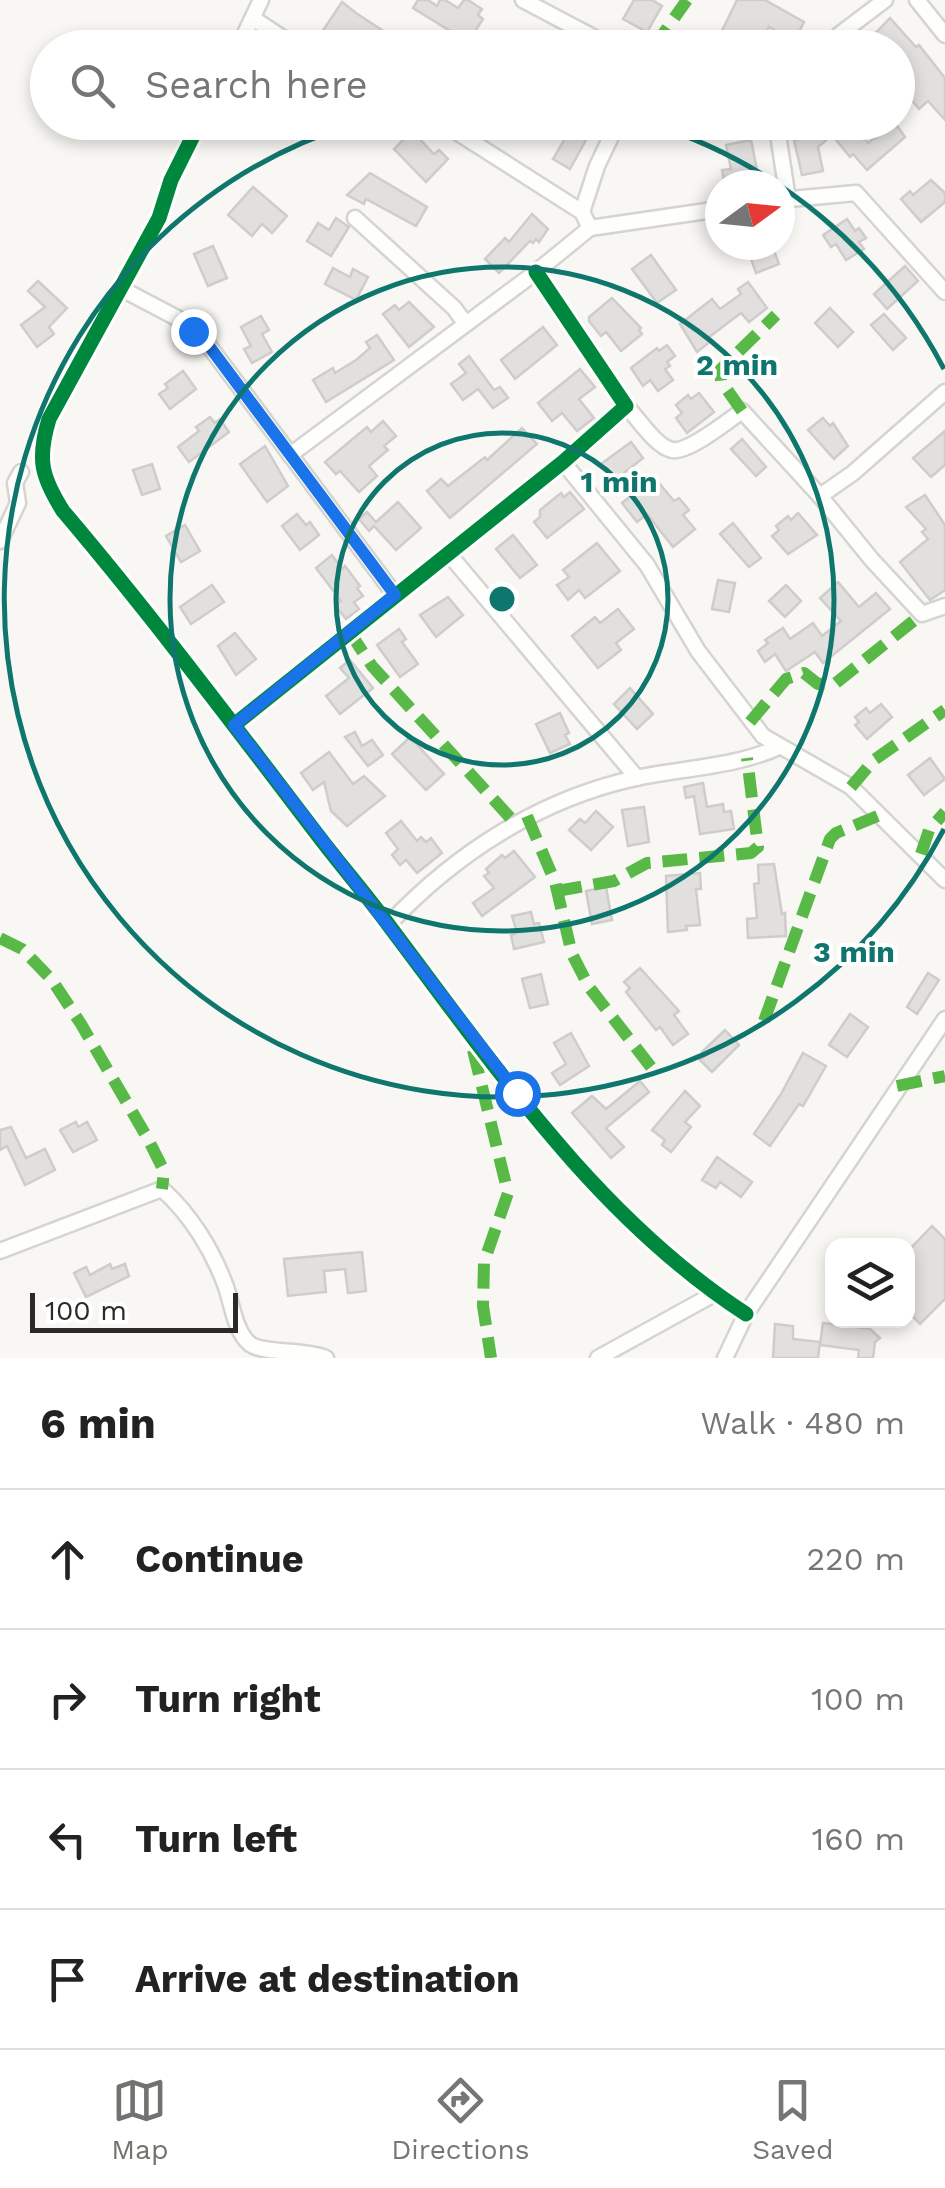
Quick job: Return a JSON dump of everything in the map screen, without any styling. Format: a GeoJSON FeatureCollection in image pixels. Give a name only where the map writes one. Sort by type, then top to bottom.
{"type":"FeatureCollection","features":[{"type":"Feature","properties":{"kind":"street"},"geometry":{"type":"LineString","coordinates":[[248,30],[261,0]]}},
{"type":"Feature","properties":{"kind":"street"},"geometry":{"type":"LineString","coordinates":[[523,0],[580,30]]}},
{"type":"Feature","properties":{"kind":"street"},"geometry":{"type":"LineString","coordinates":[[845,30],[886,0]]}},
{"type":"Feature","properties":{"kind":"street"},"geometry":{"type":"LineString","coordinates":[[916,0],[945,35]]}},
{"type":"Feature","properties":{"kind":"street"},"geometry":{"type":"LineString","coordinates":[[254,20],[270,30]]}},
{"type":"Feature","properties":{"kind":"street"},"geometry":{"type":"LineString","coordinates":[[191,140],[159,218],[49,419],[40,452],[47,487],[388,924],[466,1031],[586,1174],[644,1235],[714,1294],[746,1314]]}},
{"type":"Feature","properties":{"kind":"street"},"geometry":{"type":"LineString","coordinates":[[469,140],[582,212],[590,228]]}},
{"type":"Feature","properties":{"kind":"street"},"geometry":{"type":"LineString","coordinates":[[582,212],[609,140]]}},
{"type":"Feature","properties":{"kind":"street"},"geometry":{"type":"LineString","coordinates":[[778,140],[781,170]]}},
{"type":"Feature","properties":{"kind":"street"},"geometry":{"type":"LineString","coordinates":[[795,199],[856,193],[945,292]]}},
{"type":"Feature","properties":{"kind":"street"},"geometry":{"type":"LineString","coordinates":[[290,455],[590,228],[705,211]]}},
{"type":"Feature","properties":{"kind":"street"},"geometry":{"type":"LineString","coordinates":[[355,218],[454,308],[465,323]]}},
{"type":"Feature","properties":{"kind":"street"},"geometry":{"type":"LineString","coordinates":[[536,272],[626,406],[662,445],[673,450],[689,447],[742,411],[922,614],[945,606]]}},
{"type":"Feature","properties":{"kind":"street"},"geometry":{"type":"LineString","coordinates":[[120,288],[176,318],[209,346],[395,595]]}},
{"type":"Feature","properties":{"kind":"street"},"geometry":{"type":"LineString","coordinates":[[820,496],[945,392]]}},
{"type":"Feature","properties":{"kind":"street"},"geometry":{"type":"LineString","coordinates":[[234,725],[563,462],[626,406]]}},
{"type":"Feature","properties":{"kind":"street"},"geometry":{"type":"LineString","coordinates":[[563,462],[647,565],[698,651],[762,736],[851,787],[945,880]]}},
{"type":"Feature","properties":{"kind":"street"},"geometry":{"type":"LineString","coordinates":[[0,541],[18,503],[15,483],[21,472]]}},
{"type":"Feature","properties":{"kind":"street"},"geometry":{"type":"LineString","coordinates":[[448,553],[636,778]]}},
{"type":"Feature","properties":{"kind":"street"},"geometry":{"type":"LineString","coordinates":[[388,924],[430,884],[515,823],[568,797],[636,778],[747,758],[779,747]]}},
{"type":"Feature","properties":{"kind":"street"},"geometry":{"type":"LineString","coordinates":[[725,1358],[746,1314],[945,1019]]}},
{"type":"Feature","properties":{"kind":"street"},"geometry":{"type":"LineString","coordinates":[[0,1251],[162,1190],[190,1218],[225,1284],[240,1329],[250,1345],[266,1351],[311,1352],[326,1358]]}},
{"type":"Feature","properties":{"kind":"street"},"geometry":{"type":"LineString","coordinates":[[598,1358],[714,1294]]}},
{"type":"Feature","properties":{"kind":"building"},"geometry":{"type":"Polygon","coordinates":[[[418,0],[428,0],[437,6],[445,0],[458,8],[468,0],[482,9],[478,15],[483,19],[476,30],[449,30],[413,8],[418,0]]]}},
{"type":"Feature","properties":{"kind":"building"},"geometry":{"type":"Polygon","coordinates":[[[634,0],[652,0],[662,6],[648,30],[623,19],[634,0]]]}},
{"type":"Feature","properties":{"kind":"building"},"geometry":{"type":"Polygon","coordinates":[[[737,0],[765,0],[804,22],[800,30],[722,30],[737,0]]]}},
{"type":"Feature","properties":{"kind":"building"},"geometry":{"type":"Polygon","coordinates":[[[342,2],[382,30],[323,30],[342,2]]]}},
{"type":"Feature","properties":{"kind":"building"},"geometry":{"type":"Polygon","coordinates":[[[890,18],[901,30],[878,30],[890,18]]]}},
{"type":"Feature","properties":{"kind":"building"},"geometry":{"type":"Polygon","coordinates":[[[919,45],[945,78],[945,120],[928,101],[919,109],[915,104],[915,46],[919,45]]]}},
{"type":"Feature","properties":{"kind":"building"},"geometry":{"type":"Polygon","coordinates":[[[403,140],[421,140],[434,154],[439,150],[448,159],[426,182],[394,149],[403,140]]]}},
{"type":"Feature","properties":{"kind":"building"},"geometry":{"type":"Polygon","coordinates":[[[564,140],[586,140],[570,169],[553,159],[564,140]]]}},
{"type":"Feature","properties":{"kind":"building"},"geometry":{"type":"Polygon","coordinates":[[[751,140],[757,170],[722,170],[731,169],[726,145],[751,140]]]}},
{"type":"Feature","properties":{"kind":"building"},"geometry":{"type":"Polygon","coordinates":[[[794,140],[826,140],[818,147],[823,171],[802,175],[794,140]]]}},
{"type":"Feature","properties":{"kind":"building"},"geometry":{"type":"Polygon","coordinates":[[[836,140],[902,140],[867,170],[853,154],[850,157],[836,140]]]}},
{"type":"Feature","properties":{"kind":"building"},"geometry":{"type":"Polygon","coordinates":[[[370,173],[427,207],[416,226],[366,199],[364,204],[347,195],[370,173]]]}},
{"type":"Feature","properties":{"kind":"building"},"geometry":{"type":"Polygon","coordinates":[[[931,180],[945,193],[945,202],[921,222],[901,199],[910,191],[913,195],[931,180]]]}},
{"type":"Feature","properties":{"kind":"building"},"geometry":{"type":"Polygon","coordinates":[[[253,187],[287,216],[272,233],[262,224],[252,236],[228,215],[253,187]]]}},
{"type":"Feature","properties":{"kind":"building"},"geometry":{"type":"Polygon","coordinates":[[[532,214],[548,229],[539,242],[530,241],[499,273],[485,259],[505,238],[509,242],[532,214]]]}},
{"type":"Feature","properties":{"kind":"building"},"geometry":{"type":"Polygon","coordinates":[[[336,218],[349,227],[331,256],[307,241],[318,223],[329,230],[336,218]]]}},
{"type":"Feature","properties":{"kind":"building"},"geometry":{"type":"Polygon","coordinates":[[[847,219],[866,238],[859,242],[864,249],[846,260],[836,244],[831,247],[823,235],[847,219]]]}},
{"type":"Feature","properties":{"kind":"building"},"geometry":{"type":"Polygon","coordinates":[[[213,246],[227,278],[208,286],[194,254],[213,246]]]}},
{"type":"Feature","properties":{"kind":"building"},"geometry":{"type":"Polygon","coordinates":[[[651,255],[676,290],[657,303],[632,269],[651,255]]]}},
{"type":"Feature","properties":{"kind":"building"},"geometry":{"type":"Polygon","coordinates":[[[751,260],[778,260],[779,264],[756,273],[751,260]]]}},
{"type":"Feature","properties":{"kind":"building"},"geometry":{"type":"Polygon","coordinates":[[[905,266],[918,281],[887,309],[874,294],[905,266]]]}},
{"type":"Feature","properties":{"kind":"building"},"geometry":{"type":"Polygon","coordinates":[[[333,268],[350,277],[353,269],[368,277],[356,300],[325,284],[333,268]]]}},
{"type":"Feature","properties":{"kind":"building"},"geometry":{"type":"Polygon","coordinates":[[[38,281],[67,308],[49,327],[54,334],[37,347],[21,325],[45,307],[28,291],[38,281]]]}},
{"type":"Feature","properties":{"kind":"building"},"geometry":{"type":"Polygon","coordinates":[[[748,282],[767,308],[749,322],[741,313],[708,338],[711,341],[697,352],[680,324],[712,299],[720,309],[741,294],[738,289],[748,282]]]}},
{"type":"Feature","properties":{"kind":"building"},"geometry":{"type":"Polygon","coordinates":[[[612,298],[641,328],[642,334],[621,351],[606,332],[601,336],[589,321],[612,298]]]}},
{"type":"Feature","properties":{"kind":"building"},"geometry":{"type":"Polygon","coordinates":[[[409,302],[434,327],[409,347],[383,314],[395,305],[399,310],[409,302]]]}},
{"type":"Feature","properties":{"kind":"building"},"geometry":{"type":"Polygon","coordinates":[[[830,308],[853,332],[838,347],[815,323],[830,308]]]}},
{"type":"Feature","properties":{"kind":"building"},"geometry":{"type":"Polygon","coordinates":[[[884,314],[906,338],[893,350],[871,325],[884,314]]]}},
{"type":"Feature","properties":{"kind":"building"},"geometry":{"type":"Polygon","coordinates":[[[261,316],[269,330],[262,334],[272,352],[252,363],[244,349],[251,346],[241,327],[261,316]]]}},
{"type":"Feature","properties":{"kind":"building"},"geometry":{"type":"Polygon","coordinates":[[[543,327],[557,345],[515,379],[501,360],[543,327]]]}},
{"type":"Feature","properties":{"kind":"building"},"geometry":{"type":"Polygon","coordinates":[[[377,335],[394,360],[326,402],[313,380],[356,360],[370,348],[366,342],[377,335]]]}},
{"type":"Feature","properties":{"kind":"building"},"geometry":{"type":"Polygon","coordinates":[[[667,345],[675,356],[665,369],[673,380],[658,391],[650,380],[643,386],[631,368],[667,345]]]}},
{"type":"Feature","properties":{"kind":"building"},"geometry":{"type":"Polygon","coordinates":[[[469,356],[494,390],[500,387],[508,398],[493,408],[478,389],[463,400],[451,384],[466,373],[459,364],[469,356]]]}},
{"type":"Feature","properties":{"kind":"building"},"geometry":{"type":"Polygon","coordinates":[[[580,369],[595,387],[579,399],[594,418],[577,431],[562,413],[552,421],[538,403],[580,369]]]}},
{"type":"Feature","properties":{"kind":"building"},"geometry":{"type":"Polygon","coordinates":[[[183,371],[196,389],[170,409],[159,394],[168,388],[165,384],[183,371]]]}},
{"type":"Feature","properties":{"kind":"building"},"geometry":{"type":"Polygon","coordinates":[[[699,393],[714,412],[687,433],[676,418],[682,413],[676,405],[688,395],[691,399],[699,393]]]}},
{"type":"Feature","properties":{"kind":"building"},"geometry":{"type":"Polygon","coordinates":[[[210,417],[215,423],[220,419],[229,432],[189,462],[178,447],[210,417]]]}},
{"type":"Feature","properties":{"kind":"building"},"geometry":{"type":"Polygon","coordinates":[[[823,418],[830,426],[833,423],[848,446],[834,459],[808,430],[823,418]]]}},
{"type":"Feature","properties":{"kind":"building"},"geometry":{"type":"Polygon","coordinates":[[[383,421],[396,436],[384,446],[388,450],[369,466],[377,476],[359,492],[340,471],[336,474],[325,462],[367,427],[371,432],[383,421]]]}},
{"type":"Feature","properties":{"kind":"building"},"geometry":{"type":"Polygon","coordinates":[[[522,428],[537,444],[450,518],[427,491],[441,479],[448,486],[485,457],[487,460],[522,428]]]}},
{"type":"Feature","properties":{"kind":"building"},"geometry":{"type":"Polygon","coordinates":[[[945,431],[945,465],[931,477],[913,458],[945,431]]]}},
{"type":"Feature","properties":{"kind":"building"},"geometry":{"type":"Polygon","coordinates":[[[742,439],[766,467],[756,476],[731,449],[742,439]]]}},
{"type":"Feature","properties":{"kind":"building"},"geometry":{"type":"Polygon","coordinates":[[[631,442],[643,458],[614,481],[601,464],[631,442]]]}},
{"type":"Feature","properties":{"kind":"building"},"geometry":{"type":"Polygon","coordinates":[[[265,446],[288,486],[267,502],[240,464],[265,446]]]}},
{"type":"Feature","properties":{"kind":"building"},"geometry":{"type":"Polygon","coordinates":[[[152,464],[160,489],[142,495],[133,470],[152,464]]]}},
{"type":"Feature","properties":{"kind":"building"},"geometry":{"type":"Polygon","coordinates":[[[654,477],[674,501],[679,498],[689,510],[683,515],[695,529],[673,547],[647,514],[637,522],[622,503],[654,477]]]}},
{"type":"Feature","properties":{"kind":"building"},"geometry":{"type":"Polygon","coordinates":[[[570,492],[584,509],[547,538],[534,522],[540,517],[540,510],[561,493],[564,497],[570,492]]]}},
{"type":"Feature","properties":{"kind":"building"},"geometry":{"type":"Polygon","coordinates":[[[925,495],[945,525],[945,590],[930,600],[900,562],[928,539],[922,532],[926,529],[906,507],[925,495]]]}},
{"type":"Feature","properties":{"kind":"building"},"geometry":{"type":"Polygon","coordinates":[[[398,502],[421,528],[396,550],[374,526],[369,531],[359,519],[367,512],[376,522],[398,502]]]}},
{"type":"Feature","properties":{"kind":"building"},"geometry":{"type":"Polygon","coordinates":[[[798,513],[817,535],[788,554],[772,536],[779,530],[776,526],[798,513]]]}},
{"type":"Feature","properties":{"kind":"building"},"geometry":{"type":"Polygon","coordinates":[[[297,514],[306,525],[310,522],[319,535],[300,550],[282,526],[297,514]]]}},
{"type":"Feature","properties":{"kind":"building"},"geometry":{"type":"Polygon","coordinates":[[[733,523],[761,558],[749,567],[720,534],[733,523]]]}},
{"type":"Feature","properties":{"kind":"building"},"geometry":{"type":"Polygon","coordinates":[[[185,525],[200,551],[181,562],[166,536],[185,525]]]}},
{"type":"Feature","properties":{"kind":"building"},"geometry":{"type":"Polygon","coordinates":[[[513,535],[537,565],[520,578],[496,549],[513,535]]]}},
{"type":"Feature","properties":{"kind":"building"},"geometry":{"type":"Polygon","coordinates":[[[597,543],[620,571],[585,598],[579,590],[568,600],[557,585],[569,577],[563,570],[597,543]]]}},
{"type":"Feature","properties":{"kind":"building"},"geometry":{"type":"Polygon","coordinates":[[[332,555],[342,569],[345,566],[363,596],[354,602],[359,609],[346,619],[335,605],[341,601],[316,568],[332,555]]]}},
{"type":"Feature","properties":{"kind":"building"},"geometry":{"type":"Polygon","coordinates":[[[718,580],[735,583],[729,612],[712,609],[718,580]]]}},
{"type":"Feature","properties":{"kind":"building"},"geometry":{"type":"Polygon","coordinates":[[[838,582],[859,607],[876,593],[890,609],[823,663],[815,652],[786,671],[775,654],[765,662],[758,651],[768,643],[765,640],[783,628],[790,639],[813,623],[822,636],[841,621],[820,598],[838,582]]]}},
{"type":"Feature","properties":{"kind":"building"},"geometry":{"type":"Polygon","coordinates":[[[212,585],[224,602],[191,624],[180,607],[212,585]]]}},
{"type":"Feature","properties":{"kind":"building"},"geometry":{"type":"Polygon","coordinates":[[[786,585],[801,601],[785,617],[769,601],[786,585]]]}},
{"type":"Feature","properties":{"kind":"building"},"geometry":{"type":"Polygon","coordinates":[[[448,597],[463,615],[436,637],[420,615],[448,597]]]}},
{"type":"Feature","properties":{"kind":"building"},"geometry":{"type":"Polygon","coordinates":[[[618,609],[634,629],[616,643],[621,650],[598,668],[572,636],[595,617],[600,623],[618,609]]]}},
{"type":"Feature","properties":{"kind":"building"},"geometry":{"type":"Polygon","coordinates":[[[399,629],[406,639],[402,642],[418,664],[400,677],[377,645],[399,629]]]}},
{"type":"Feature","properties":{"kind":"building"},"geometry":{"type":"Polygon","coordinates":[[[235,633],[256,659],[236,675],[218,646],[235,633]]]}},
{"type":"Feature","properties":{"kind":"building"},"geometry":{"type":"Polygon","coordinates":[[[350,660],[373,688],[340,714],[326,696],[349,678],[340,668],[350,660]]]}},
{"type":"Feature","properties":{"kind":"building"},"geometry":{"type":"Polygon","coordinates":[[[630,688],[653,714],[637,729],[614,704],[630,688]]]}},
{"type":"Feature","properties":{"kind":"building"},"geometry":{"type":"Polygon","coordinates":[[[881,704],[892,717],[867,739],[855,725],[859,722],[855,717],[866,708],[870,713],[881,704]]]}},
{"type":"Feature","properties":{"kind":"building"},"geometry":{"type":"Polygon","coordinates":[[[560,713],[570,744],[550,753],[536,724],[560,713]]]}},
{"type":"Feature","properties":{"kind":"building"},"geometry":{"type":"Polygon","coordinates":[[[355,732],[362,746],[372,740],[383,755],[368,766],[345,737],[355,732]]]}},
{"type":"Feature","properties":{"kind":"building"},"geometry":{"type":"Polygon","coordinates":[[[410,737],[444,774],[426,790],[392,754],[410,737]]]}},
{"type":"Feature","properties":{"kind":"building"},"geometry":{"type":"Polygon","coordinates":[[[329,752],[353,784],[364,776],[385,796],[347,826],[331,811],[324,782],[313,790],[301,773],[329,752]]]}},
{"type":"Feature","properties":{"kind":"building"},"geometry":{"type":"Polygon","coordinates":[[[930,758],[945,779],[924,795],[908,775],[930,758]]]}},
{"type":"Feature","properties":{"kind":"building"},"geometry":{"type":"Polygon","coordinates":[[[703,783],[707,807],[723,804],[724,812],[731,811],[734,829],[700,834],[694,796],[686,798],[684,787],[703,783]]]}},
{"type":"Feature","properties":{"kind":"building"},"geometry":{"type":"Polygon","coordinates":[[[644,807],[649,842],[628,846],[622,810],[644,807]]]}},
{"type":"Feature","properties":{"kind":"building"},"geometry":{"type":"Polygon","coordinates":[[[596,811],[613,827],[591,850],[569,830],[580,819],[585,823],[596,811]]]}},
{"type":"Feature","properties":{"kind":"building"},"geometry":{"type":"Polygon","coordinates":[[[401,821],[417,841],[421,837],[426,842],[431,838],[442,853],[417,873],[406,860],[400,865],[392,855],[398,849],[386,833],[401,821]]]}},
{"type":"Feature","properties":{"kind":"building"},"geometry":{"type":"Polygon","coordinates":[[[514,851],[535,877],[482,916],[473,903],[494,888],[484,876],[489,873],[486,869],[502,855],[505,858],[514,851]]]}},
{"type":"Feature","properties":{"kind":"building"},"geometry":{"type":"Polygon","coordinates":[[[774,864],[786,936],[748,938],[747,919],[757,918],[754,884],[759,883],[758,865],[774,864]]]}},
{"type":"Feature","properties":{"kind":"building"},"geometry":{"type":"Polygon","coordinates":[[[700,873],[701,889],[696,889],[700,925],[668,932],[666,876],[700,873]]]}},
{"type":"Feature","properties":{"kind":"building"},"geometry":{"type":"Polygon","coordinates":[[[606,887],[612,920],[592,924],[586,891],[606,887]]]}},
{"type":"Feature","properties":{"kind":"building"},"geometry":{"type":"Polygon","coordinates":[[[531,912],[544,942],[514,949],[511,935],[517,933],[512,916],[531,912]]]}},
{"type":"Feature","properties":{"kind":"building"},"geometry":{"type":"Polygon","coordinates":[[[640,968],[679,1011],[674,1015],[688,1034],[673,1045],[626,992],[630,988],[624,982],[640,968]]]}},
{"type":"Feature","properties":{"kind":"building"},"geometry":{"type":"Polygon","coordinates":[[[928,973],[939,980],[917,1014],[907,1007],[928,973]]]}},
{"type":"Feature","properties":{"kind":"building"},"geometry":{"type":"Polygon","coordinates":[[[541,974],[548,1004],[530,1008],[522,979],[541,974]]]}},
{"type":"Feature","properties":{"kind":"building"},"geometry":{"type":"Polygon","coordinates":[[[850,1014],[868,1027],[847,1057],[829,1045],[850,1014]]]}},
{"type":"Feature","properties":{"kind":"building"},"geometry":{"type":"Polygon","coordinates":[[[725,1030],[739,1045],[712,1072],[700,1060],[705,1056],[702,1052],[725,1030]]]}},
{"type":"Feature","properties":{"kind":"building"},"geometry":{"type":"Polygon","coordinates":[[[571,1033],[589,1066],[560,1085],[552,1073],[566,1064],[554,1043],[571,1033]]]}},
{"type":"Feature","properties":{"kind":"building"},"geometry":{"type":"Polygon","coordinates":[[[803,1053],[826,1066],[803,1106],[799,1104],[770,1146],[754,1134],[803,1053]]]}},
{"type":"Feature","properties":{"kind":"building"},"geometry":{"type":"Polygon","coordinates":[[[640,1081],[649,1092],[606,1128],[624,1147],[611,1158],[572,1113],[592,1096],[606,1109],[640,1081]]]}},
{"type":"Feature","properties":{"kind":"building"},"geometry":{"type":"Polygon","coordinates":[[[685,1091],[700,1106],[685,1122],[691,1127],[671,1152],[662,1145],[665,1140],[652,1130],[685,1091]]]}},
{"type":"Feature","properties":{"kind":"building"},"geometry":{"type":"Polygon","coordinates":[[[76,1122],[78,1127],[87,1122],[97,1140],[73,1152],[60,1130],[76,1122]]]}},
{"type":"Feature","properties":{"kind":"building"},"geometry":{"type":"Polygon","coordinates":[[[11,1127],[26,1158],[45,1149],[55,1170],[25,1185],[7,1146],[0,1150],[0,1130],[11,1127]]]}},
{"type":"Feature","properties":{"kind":"building"},"geometry":{"type":"Polygon","coordinates":[[[717,1157],[752,1182],[741,1197],[720,1182],[716,1188],[702,1180],[717,1157]]]}},
{"type":"Feature","properties":{"kind":"building"},"geometry":{"type":"Polygon","coordinates":[[[932,1226],[945,1239],[945,1299],[920,1324],[915,1319],[915,1244],[932,1226]]]}},
{"type":"Feature","properties":{"kind":"building"},"geometry":{"type":"Polygon","coordinates":[[[362,1252],[366,1291],[348,1293],[345,1269],[324,1271],[326,1292],[288,1296],[284,1259],[362,1252]]]}},
{"type":"Feature","properties":{"kind":"building"},"geometry":{"type":"Polygon","coordinates":[[[110,1264],[112,1269],[125,1264],[129,1276],[86,1297],[74,1273],[86,1267],[90,1275],[110,1264]]]}},
{"type":"Feature","properties":{"kind":"building"},"geometry":{"type":"Polygon","coordinates":[[[823,1323],[825,1328],[870,1329],[880,1338],[875,1342],[873,1358],[858,1358],[859,1350],[820,1345],[823,1323]]]}},
{"type":"Feature","properties":{"kind":"building"},"geometry":{"type":"Polygon","coordinates":[[[775,1324],[793,1326],[793,1339],[820,1342],[818,1358],[773,1358],[775,1324]]]}},
{"type":"Feature","properties":{"kind":"marked path"},"geometry":{"type":"LineString","coordinates":[[666,30],[687,0]]}},
{"type":"Feature","properties":{"kind":"marked path"},"geometry":{"type":"LineString","coordinates":[[742,411],[721,381],[720,370],[776,315]]}},
{"type":"Feature","properties":{"kind":"marked path"},"geometry":{"type":"LineString","coordinates":[[750,722],[786,679],[804,673],[818,684],[836,683],[922,614]]}},
{"type":"Feature","properties":{"kind":"marked path"},"geometry":{"type":"LineString","coordinates":[[349,631],[372,666],[515,823]]}},
{"type":"Feature","properties":{"kind":"marked path"},"geometry":{"type":"LineString","coordinates":[[851,787],[874,760],[945,710]]}},
{"type":"Feature","properties":{"kind":"marked path"},"geometry":{"type":"LineString","coordinates":[[557,891],[614,881],[647,863],[751,853],[758,847],[747,758]]}},
{"type":"Feature","properties":{"kind":"marked path"},"geometry":{"type":"LineString","coordinates":[[921,854],[929,830],[945,812]]}},
{"type":"Feature","properties":{"kind":"marked path"},"geometry":{"type":"LineString","coordinates":[[764,1021],[830,839],[880,815]]}},
{"type":"Feature","properties":{"kind":"marked path"},"geometry":{"type":"LineString","coordinates":[[527,816],[555,882],[572,954],[589,987],[654,1071]]}},
{"type":"Feature","properties":{"kind":"marked path"},"geometry":{"type":"LineString","coordinates":[[0,938],[22,949],[52,980],[81,1024],[164,1171],[162,1189]]}},
{"type":"Feature","properties":{"kind":"marked path"},"geometry":{"type":"LineString","coordinates":[[473,1050],[508,1193],[484,1262],[483,1306],[491,1358]]}},
{"type":"Feature","properties":{"kind":"marked path"},"geometry":{"type":"LineString","coordinates":[[897,1086],[945,1076]]}},
{"type":"Feature","properties":{"kind":"cycle path"},"geometry":{"type":"LineString","coordinates":[[191,140],[171,180],[159,218],[49,419],[42,456],[50,487],[63,511],[194,673],[552,1137],[643,1233],[746,1314]]}},
{"type":"Feature","properties":{"kind":"cycle path"},"geometry":{"type":"LineString","coordinates":[[234,725],[563,462],[626,406],[536,272]]}},
{"type":"Feature","properties":{"kind":"route"},"geometry":{"type":"LineString","coordinates":[[193,331],[209,346],[395,595],[234,725],[517,1093]]}}]}
